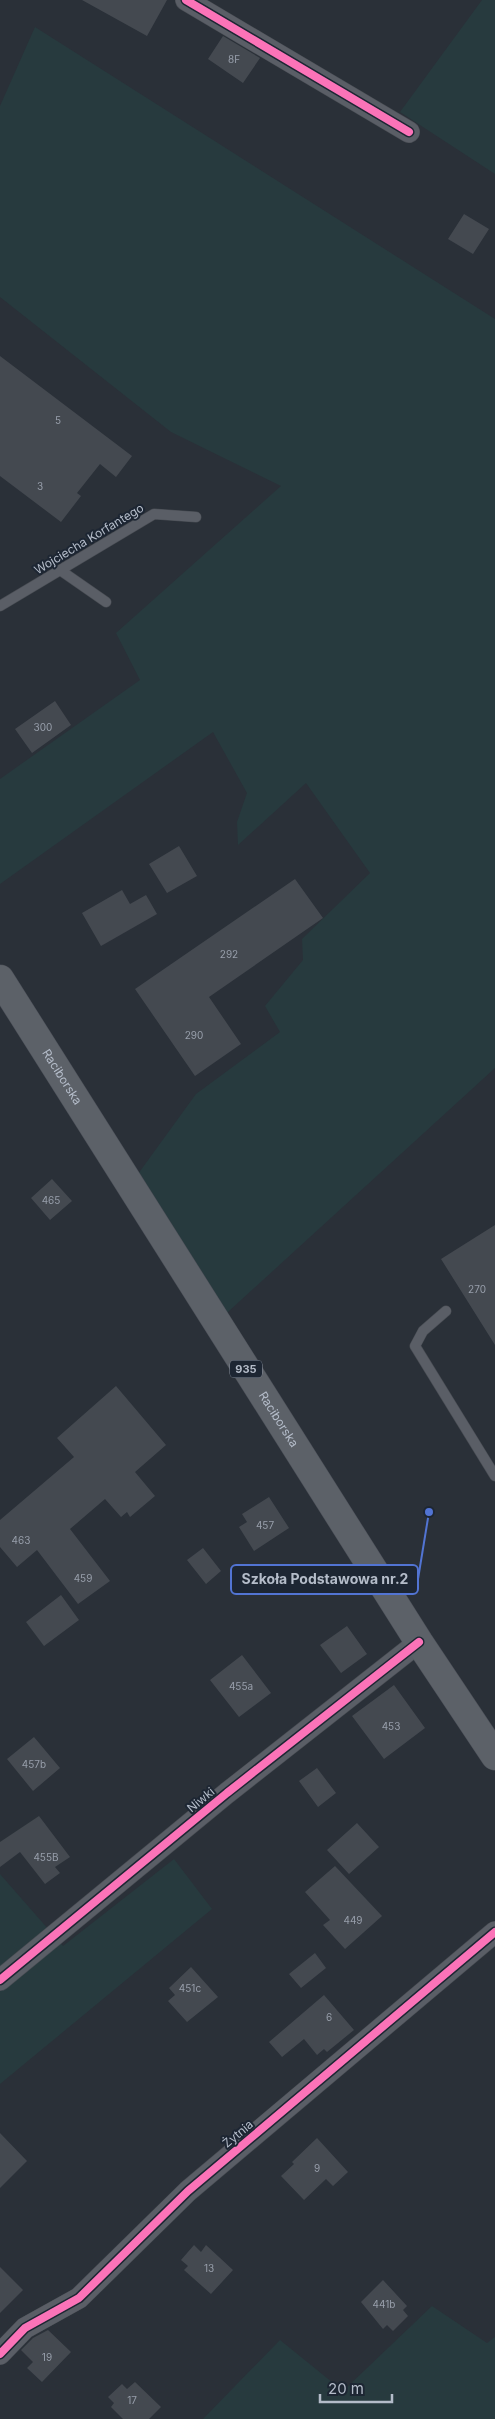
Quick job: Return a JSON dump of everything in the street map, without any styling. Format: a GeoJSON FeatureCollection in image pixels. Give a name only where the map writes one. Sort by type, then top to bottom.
{"type":"FeatureCollection","features":[{"type":"Feature","properties":{"kind":"main road","name":"Raciborska"},"geometry":{"type":"LineString","coordinates":[[0,979],[419,1642],[495,1756]]}},
{"type":"Feature","properties":{"kind":"street"},"geometry":{"type":"LineString","coordinates":[[186,0],[409,132]]}},
{"type":"Feature","properties":{"kind":"street","name":"Niwki"},"geometry":{"type":"LineString","coordinates":[[0,1980],[227,1793],[419,1642]]}},
{"type":"Feature","properties":{"kind":"street","name":"Żytnia"},"geometry":{"type":"LineString","coordinates":[[0,2354],[25,2328],[79,2298],[188,2191],[495,1932]]}},
{"type":"Feature","properties":{"kind":"lane","name":"Wojciecha Korfantego"},"geometry":{"type":"LineString","coordinates":[[0,606],[154,514],[196,517]]}},
{"type":"Feature","properties":{"kind":"lane"},"geometry":{"type":"LineString","coordinates":[[60,570],[106,602]]}},
{"type":"Feature","properties":{"kind":"lane"},"geometry":{"type":"LineString","coordinates":[[446,1311],[423,1331],[415,1346],[495,1476]]}},
{"type":"Feature","properties":{"kind":"green space"},"geometry":{"type":"Polygon","coordinates":[[[482,0],[495,0],[495,174],[400,112],[482,0]]]}},
{"type":"Feature","properties":{"kind":"green space"},"geometry":{"type":"Polygon","coordinates":[[[35,27],[495,319],[495,1068],[217,1322],[130,1185],[196,1094],[280,1032],[265,1006],[303,960],[302,939],[370,873],[306,783],[238,845],[237,822],[247,793],[213,732],[0,884],[0,779],[140,680],[116,633],[281,486],[171,432],[0,297],[0,106],[35,27]]]}},
{"type":"Feature","properties":{"kind":"green space"},"geometry":{"type":"Polygon","coordinates":[[[174,1859],[212,1909],[0,2084],[0,1874],[63,1946],[174,1859]]]}},
{"type":"Feature","properties":{"kind":"green space"},"geometry":{"type":"Polygon","coordinates":[[[432,2306],[487,2343],[495,2337],[495,2419],[203,2419],[280,2340],[343,2391],[432,2306]]]}},
{"type":"Feature","properties":{"kind":"building"},"geometry":{"type":"Polygon","coordinates":[[[82,0],[167,0],[147,36],[82,0]]]}},
{"type":"Feature","properties":{"kind":"building"},"geometry":{"type":"Polygon","coordinates":[[[223,36],[260,58],[243,83],[208,59],[223,36]]]}},
{"type":"Feature","properties":{"kind":"building"},"geometry":{"type":"Polygon","coordinates":[[[464,214],[489,229],[473,254],[448,239],[464,214]]]}},
{"type":"Feature","properties":{"kind":"building"},"geometry":{"type":"Polygon","coordinates":[[[0,356],[132,456],[116,477],[100,464],[77,493],[81,496],[61,522],[0,476],[0,356]]]}},
{"type":"Feature","properties":{"kind":"building"},"geometry":{"type":"Polygon","coordinates":[[[55,701],[71,725],[32,753],[15,729],[55,701]]]}},
{"type":"Feature","properties":{"kind":"building"},"geometry":{"type":"Polygon","coordinates":[[[179,846],[197,876],[167,893],[149,864],[179,846]]]}},
{"type":"Feature","properties":{"kind":"building"},"geometry":{"type":"Polygon","coordinates":[[[295,879],[323,918],[209,997],[241,1044],[195,1076],[135,989],[295,879]]]}},
{"type":"Feature","properties":{"kind":"building"},"geometry":{"type":"Polygon","coordinates":[[[122,890],[130,904],[146,895],[157,914],[101,946],[82,913],[122,890]]]}},
{"type":"Feature","properties":{"kind":"building"},"geometry":{"type":"Polygon","coordinates":[[[52,1179],[72,1201],[50,1220],[31,1198],[52,1179]]]}},
{"type":"Feature","properties":{"kind":"building"},"geometry":{"type":"Polygon","coordinates":[[[495,1225],[495,1345],[441,1259],[495,1225]]]}},
{"type":"Feature","properties":{"kind":"building"},"geometry":{"type":"Polygon","coordinates":[[[116,1386],[166,1445],[135,1472],[155,1496],[130,1517],[127,1512],[121,1517],[105,1499],[70,1529],[110,1581],[78,1604],[37,1550],[17,1567],[0,1547],[0,1520],[74,1457],[57,1438],[116,1386]]]}},
{"type":"Feature","properties":{"kind":"building"},"geometry":{"type":"Polygon","coordinates":[[[269,1497],[289,1528],[254,1551],[239,1527],[247,1522],[242,1514],[269,1497]]]}},
{"type":"Feature","properties":{"kind":"building"},"geometry":{"type":"Polygon","coordinates":[[[203,1548],[221,1571],[206,1584],[187,1560],[203,1548]]]}},
{"type":"Feature","properties":{"kind":"building"},"geometry":{"type":"Polygon","coordinates":[[[61,1595],[79,1620],[44,1646],[26,1622],[61,1595]]]}},
{"type":"Feature","properties":{"kind":"building"},"geometry":{"type":"Polygon","coordinates":[[[347,1626],[367,1654],[341,1673],[320,1645],[347,1626]]]}},
{"type":"Feature","properties":{"kind":"building"},"geometry":{"type":"Polygon","coordinates":[[[242,1655],[271,1693],[239,1717],[210,1680],[242,1655]]]}},
{"type":"Feature","properties":{"kind":"building"},"geometry":{"type":"Polygon","coordinates":[[[394,1685],[425,1728],[384,1759],[352,1716],[394,1685]]]}},
{"type":"Feature","properties":{"kind":"building"},"geometry":{"type":"Polygon","coordinates":[[[34,1737],[60,1768],[33,1791],[7,1759],[34,1737]]]}},
{"type":"Feature","properties":{"kind":"building"},"geometry":{"type":"Polygon","coordinates":[[[317,1768],[336,1793],[318,1807],[299,1781],[317,1768]]]}},
{"type":"Feature","properties":{"kind":"building"},"geometry":{"type":"Polygon","coordinates":[[[39,1816],[70,1857],[55,1867],[60,1873],[45,1884],[20,1852],[0,1867],[0,1842],[39,1816]]]}},
{"type":"Feature","properties":{"kind":"building"},"geometry":{"type":"Polygon","coordinates":[[[357,1823],[379,1847],[349,1874],[327,1850],[357,1823]]]}},
{"type":"Feature","properties":{"kind":"building"},"geometry":{"type":"Polygon","coordinates":[[[335,1866],[382,1916],[345,1949],[323,1925],[330,1920],[305,1892],[335,1866]]]}},
{"type":"Feature","properties":{"kind":"building"},"geometry":{"type":"Polygon","coordinates":[[[315,1953],[326,1968],[301,1988],[289,1974],[315,1953]]]}},
{"type":"Feature","properties":{"kind":"building"},"geometry":{"type":"Polygon","coordinates":[[[191,1967],[218,1997],[187,2022],[168,2001],[175,1995],[169,1988],[191,1967]]]}},
{"type":"Feature","properties":{"kind":"building"},"geometry":{"type":"Polygon","coordinates":[[[324,1995],[354,2030],[327,2052],[324,2049],[317,2055],[304,2039],[282,2057],[269,2042],[324,1995]]]}},
{"type":"Feature","properties":{"kind":"building"},"geometry":{"type":"Polygon","coordinates":[[[0,2133],[27,2161],[0,2188],[0,2133]]]}},
{"type":"Feature","properties":{"kind":"building"},"geometry":{"type":"Polygon","coordinates":[[[317,2138],[348,2172],[333,2186],[326,2179],[304,2200],[281,2176],[294,2164],[292,2162],[317,2138]]]}},
{"type":"Feature","properties":{"kind":"building"},"geometry":{"type":"Polygon","coordinates":[[[194,2245],[201,2252],[206,2245],[233,2270],[211,2294],[184,2270],[188,2266],[181,2260],[194,2245]]]}},
{"type":"Feature","properties":{"kind":"building"},"geometry":{"type":"Polygon","coordinates":[[[0,2267],[23,2290],[0,2313],[0,2267]]]}},
{"type":"Feature","properties":{"kind":"building"},"geometry":{"type":"Polygon","coordinates":[[[383,2280],[407,2306],[403,2310],[408,2316],[393,2331],[387,2325],[383,2329],[361,2302],[383,2280]]]}},
{"type":"Feature","properties":{"kind":"building"},"geometry":{"type":"Polygon","coordinates":[[[48,2330],[71,2352],[42,2382],[27,2368],[33,2362],[21,2350],[33,2338],[48,2330]]]}},
{"type":"Feature","properties":{"kind":"building"},"geometry":{"type":"Polygon","coordinates":[[[135,2382],[161,2407],[149,2419],[123,2419],[111,2407],[114,2403],[108,2397],[122,2384],[127,2389],[135,2382]]]}},
{"type":"Feature","properties":{"kind":"cycle path"},"geometry":{"type":"LineString","coordinates":[[186,0],[409,132]]}},
{"type":"Feature","properties":{"kind":"cycle path"},"geometry":{"type":"LineString","coordinates":[[0,1980],[227,1793],[419,1642]]}},
{"type":"Feature","properties":{"kind":"cycle path"},"geometry":{"type":"LineString","coordinates":[[0,2354],[25,2328],[79,2298],[188,2191],[495,1932]]}},
{"type":"Feature","properties":{"kind":"place","name":"Szkoła Podstawowa nr.2"},"geometry":{"type":"Point","coordinates":[429,1512]}}]}
